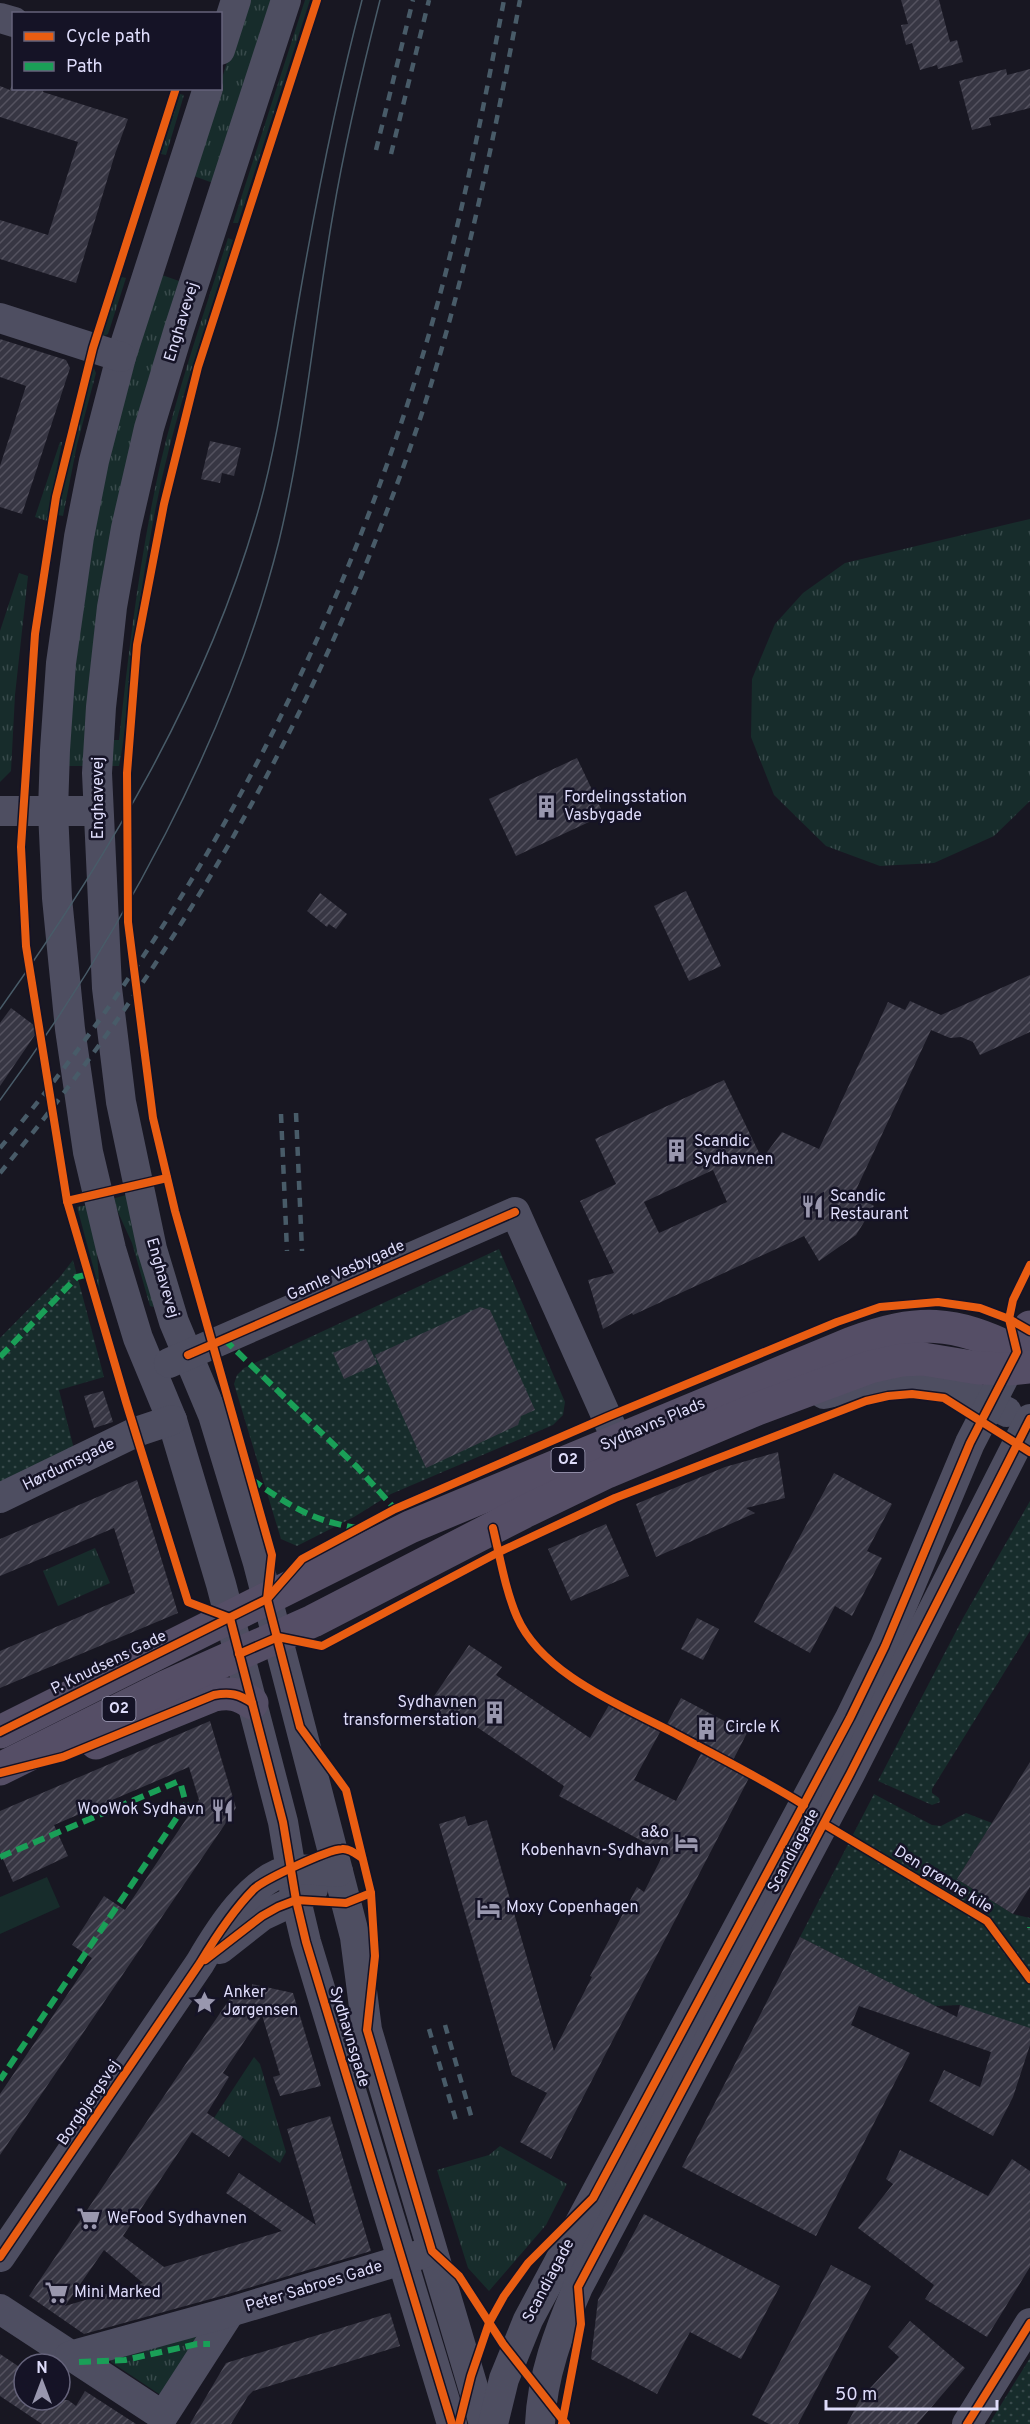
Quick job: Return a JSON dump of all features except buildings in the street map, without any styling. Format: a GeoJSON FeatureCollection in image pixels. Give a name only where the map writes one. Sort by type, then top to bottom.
{"type":"FeatureCollection","features":[{"type":"Feature","properties":{"kind":"main road","name":"Sydhavns Plads"},"geometry":{"type":"LineString","coordinates":[[267,1599],[410,1527],[889,1330],[916,1326],[955,1327],[978,1334],[1023,1356]]}},
{"type":"Feature","properties":{"kind":"main road","name":"O2"},"geometry":{"type":"LineString","coordinates":[[757,1409],[870,1367],[902,1360],[922,1359],[978,1368],[1023,1356]]}},
{"type":"Feature","properties":{"kind":"main road","name":"Sydhavns Plads"},"geometry":{"type":"LineString","coordinates":[[278,1637],[607,1472],[757,1409]]}},
{"type":"Feature","properties":{"kind":"main road","name":"O2"},"geometry":{"type":"LineString","coordinates":[[230,1618],[267,1599]]}},
{"type":"Feature","properties":{"kind":"main road","name":"P. Knudsens Gade"},"geometry":{"type":"LineString","coordinates":[[0,1732],[230,1618]]}},
{"type":"Feature","properties":{"kind":"main road","name":"O2"},"geometry":{"type":"LineString","coordinates":[[0,1771],[156,1691],[278,1637]]}},
{"type":"Feature","properties":{"kind":"main road"},"geometry":{"type":"LineString","coordinates":[[0,1771],[63,1757],[214,1695],[227,1693],[240,1695],[252,1703]]}},
{"type":"Feature","properties":{"kind":"street"},"geometry":{"type":"LineString","coordinates":[[222,44],[236,0]]}},
{"type":"Feature","properties":{"kind":"street","name":"Enghavevej"},"geometry":{"type":"LineString","coordinates":[[278,1637],[213,1415],[163,1289],[137,1184],[121,1102],[107,988],[97,812],[97,773],[101,706],[112,607],[126,528],[149,428],[208,237],[286,0]]}},
{"type":"Feature","properties":{"kind":"street"},"geometry":{"type":"LineString","coordinates":[[207,90],[122,357],[94,461],[75,563],[62,663],[53,812],[64,975],[88,1152],[123,1290],[138,1338],[172,1420],[230,1618]]}},
{"type":"Feature","properties":{"kind":"street"},"geometry":{"type":"LineString","coordinates":[[167,222],[208,237]]}},
{"type":"Feature","properties":{"kind":"street"},"geometry":{"type":"LineString","coordinates":[[0,318],[122,357]]}},
{"type":"Feature","properties":{"kind":"street"},"geometry":{"type":"LineString","coordinates":[[0,811],[97,812]]}},
{"type":"Feature","properties":{"kind":"street","name":"Gamle Vasbygade"},"geometry":{"type":"LineString","coordinates":[[152,1370],[515,1212],[617,1440]]}},
{"type":"Feature","properties":{"kind":"street","name":"Scandiagade"},"geometry":{"type":"LineString","coordinates":[[493,2424],[504,2379],[525,2326],[850,1718],[885,1646],[970,1443],[990,1403],[1023,1356]]}},
{"type":"Feature","properties":{"kind":"street"},"geometry":{"type":"LineString","coordinates":[[757,1409],[845,1389],[896,1383],[948,1388],[990,1403],[1029,1423]]}},
{"type":"Feature","properties":{"kind":"street","name":"Hørdumsgade"},"geometry":{"type":"LineString","coordinates":[[0,1498],[136,1432],[172,1420]]}},
{"type":"Feature","properties":{"kind":"street","name":"Scandiagade"},"geometry":{"type":"LineString","coordinates":[[540,2424],[543,2394],[556,2341],[578,2287],[850,1774],[1029,1423]]}},
{"type":"Feature","properties":{"kind":"street","name":"Sydhavnsgade"},"geometry":{"type":"LineString","coordinates":[[230,1618],[283,1822],[296,1900],[306,1942],[452,2424]]}},
{"type":"Feature","properties":{"kind":"street","name":"Sydhavnsgade"},"geometry":{"type":"LineString","coordinates":[[278,1637],[355,1937],[367,2030],[484,2424]]}},
{"type":"Feature","properties":{"kind":"street","name":"Borgbjergsvej"},"geometry":{"type":"LineString","coordinates":[[0,2257],[200,1963],[213,1940],[255,1889],[268,1880],[291,1870],[338,1872]]}},
{"type":"Feature","properties":{"kind":"street","name":"Borgbjergsvej"},"geometry":{"type":"LineString","coordinates":[[200,1963],[262,1916],[296,1900],[338,1872]]}},
{"type":"Feature","properties":{"kind":"street","name":"Peter Sabroes Gade"},"geometry":{"type":"LineString","coordinates":[[72,2355],[230,2312],[432,2251]]}},
{"type":"Feature","properties":{"kind":"street","name":"Peter Sabroes Gade"},"geometry":{"type":"LineString","coordinates":[[0,2309],[64,2352]]}},
{"type":"Feature","properties":{"kind":"street","name":"Peter Sabroes Gade"},"geometry":{"type":"LineString","coordinates":[[72,2357],[160,2420],[230,2312]]}},
{"type":"Feature","properties":{"kind":"street"},"geometry":{"type":"LineString","coordinates":[[967,2424],[1030,2324]]}},
{"type":"Feature","properties":{"kind":"green space"},"geometry":{"type":"Polygon","coordinates":[[[247,0],[272,0],[213,183],[191,175],[218,90],[222,90],[222,78],[247,0]]]}},
{"type":"Feature","properties":{"kind":"green space"},"geometry":{"type":"Polygon","coordinates":[[[305,0],[310,0],[238,223],[233,223],[305,0]]]}},
{"type":"Feature","properties":{"kind":"green space"},"geometry":{"type":"Polygon","coordinates":[[[180,94],[184,95],[166,155],[161,154],[180,94]]]}},
{"type":"Feature","properties":{"kind":"green space"},"geometry":{"type":"Polygon","coordinates":[[[228,238],[233,240],[176,422],[158,496],[139,607],[121,755],[119,766],[111,766],[114,740],[119,740],[141,567],[160,465],[183,379],[228,238]]]}},
{"type":"Feature","properties":{"kind":"green space"},"geometry":{"type":"Polygon","coordinates":[[[159,274],[182,282],[86,766],[65,766],[67,719],[94,511],[159,274]]]}},
{"type":"Feature","properties":{"kind":"green space"},"geometry":{"type":"Polygon","coordinates":[[[126,278],[108,334],[102,337],[120,279],[126,278]]]}},
{"type":"Feature","properties":{"kind":"green space"},"geometry":{"type":"Polygon","coordinates":[[[92,364],[96,373],[77,445],[63,516],[58,515],[72,442],[92,364]]]}},
{"type":"Feature","properties":{"kind":"green space"},"geometry":{"type":"Polygon","coordinates":[[[60,442],[62,442],[47,521],[35,517],[60,442]]]}},
{"type":"Feature","properties":{"kind":"green space"},"geometry":{"type":"Polygon","coordinates":[[[1030,519],[1030,801],[994,836],[934,863],[880,866],[826,846],[774,795],[751,737],[752,679],[775,624],[803,593],[845,563],[1030,519]]]}},
{"type":"Feature","properties":{"kind":"green space"},"geometry":{"type":"Polygon","coordinates":[[[19,573],[28,576],[15,695],[11,771],[0,782],[0,631],[19,573]]]}},
{"type":"Feature","properties":{"kind":"green space"},"geometry":{"type":"Polygon","coordinates":[[[126,1195],[154,1307],[150,1306],[132,1243],[112,1199],[126,1195]]]}},
{"type":"Feature","properties":{"kind":"green space"},"geometry":{"type":"Polygon","coordinates":[[[87,1205],[97,1254],[100,1292],[77,1207],[87,1205]]]}},
{"type":"Feature","properties":{"kind":"green space"},"geometry":{"type":"Polygon","coordinates":[[[499,1249],[565,1402],[563,1415],[553,1425],[391,1494],[354,1517],[297,1546],[281,1539],[234,1384],[237,1375],[244,1368],[499,1249]]]}},
{"type":"Feature","properties":{"kind":"green space"},"geometry":{"type":"Polygon","coordinates":[[[73,1260],[104,1377],[59,1390],[74,1449],[0,1484],[0,1338],[59,1278],[73,1260]]]}},
{"type":"Feature","properties":{"kind":"green space"},"geometry":{"type":"Polygon","coordinates":[[[1030,1501],[1030,1631],[932,1789],[932,1793],[939,1798],[940,1802],[932,1805],[878,1781],[963,1618],[1030,1501]]]}},
{"type":"Feature","properties":{"kind":"green space"},"geometry":{"type":"Polygon","coordinates":[[[95,1548],[110,1583],[58,1606],[43,1571],[95,1548]]]}},
{"type":"Feature","properties":{"kind":"green space"},"geometry":{"type":"Polygon","coordinates":[[[874,1794],[932,1825],[941,1826],[966,1813],[992,1823],[957,1879],[1013,1914],[1030,1918],[1030,2031],[960,2005],[935,2006],[800,1937],[874,1794]]]}},
{"type":"Feature","properties":{"kind":"green space"},"geometry":{"type":"Polygon","coordinates":[[[47,1877],[60,1907],[0,1934],[0,1897],[47,1877]]]}},
{"type":"Feature","properties":{"kind":"green space"},"geometry":{"type":"Polygon","coordinates":[[[254,2057],[260,2064],[286,2152],[280,2163],[214,2118],[254,2057]]]}},
{"type":"Feature","properties":{"kind":"green space"},"geometry":{"type":"Polygon","coordinates":[[[500,2146],[567,2184],[546,2225],[489,2291],[468,2268],[437,2170],[489,2155],[500,2146]]]}},
{"type":"Feature","properties":{"kind":"green space"},"geometry":{"type":"Polygon","coordinates":[[[205,2328],[168,2400],[111,2362],[111,2360],[205,2328]]]}},
{"type":"Feature","properties":{"kind":"green space"},"geometry":{"type":"Polygon","coordinates":[[[1030,2358],[1030,2424],[989,2424],[1030,2358]]]}},
{"type":"Feature","properties":{"kind":"tram line"},"geometry":{"type":"LineString","coordinates":[[0,1009],[79,892],[151,769],[212,642],[238,576],[259,508],[272,454],[321,179],[362,0]]}},
{"type":"Feature","properties":{"kind":"tram line"},"geometry":{"type":"LineString","coordinates":[[0,1100],[87,973],[166,833],[201,761],[232,687],[258,614],[279,541],[296,460],[338,187],[354,107],[380,0]]}},
{"type":"Feature","properties":{"kind":"railway"},"geometry":{"type":"LineString","coordinates":[[376,150],[413,0]]}},
{"type":"Feature","properties":{"kind":"railway"},"geometry":{"type":"LineString","coordinates":[[391,154],[429,0]]}},
{"type":"Feature","properties":{"kind":"railway"},"geometry":{"type":"LineString","coordinates":[[0,1148],[70,1060],[135,969],[195,874],[250,776],[300,675],[346,572],[386,468],[434,317],[467,182],[504,0]]}},
{"type":"Feature","properties":{"kind":"railway"},"geometry":{"type":"LineString","coordinates":[[0,1173],[68,1088],[131,1000],[189,911],[244,818],[293,724],[339,627],[381,527],[418,425],[450,320],[476,214],[520,0]]}},
{"type":"Feature","properties":{"kind":"railway"},"geometry":{"type":"LineString","coordinates":[[296,1113],[302,1251]]}},
{"type":"Feature","properties":{"kind":"railway"},"geometry":{"type":"LineString","coordinates":[[281,1114],[287,1251]]}},
{"type":"Feature","properties":{"kind":"railway"},"geometry":{"type":"LineString","coordinates":[[445,2025],[472,2119]]}},
{"type":"Feature","properties":{"kind":"railway"},"geometry":{"type":"LineString","coordinates":[[429,2029],[457,2124]]}},
{"type":"Feature","properties":{"kind":"marked path"},"geometry":{"type":"LineString","coordinates":[[0,1357],[77,1277],[89,1274]]}},
{"type":"Feature","properties":{"kind":"marked path"},"geometry":{"type":"LineString","coordinates":[[224,1339],[357,1467],[395,1509]]}},
{"type":"Feature","properties":{"kind":"marked path"},"geometry":{"type":"LineString","coordinates":[[251,1479],[301,1511],[327,1521],[358,1528]]}},
{"type":"Feature","properties":{"kind":"marked path"},"geometry":{"type":"LineString","coordinates":[[0,1857],[177,1782],[181,1785],[186,1804],[0,2080]]}},
{"type":"Feature","properties":{"kind":"marked path"},"geometry":{"type":"LineString","coordinates":[[79,2362],[125,2360],[197,2344],[210,2344]]}},
{"type":"Feature","properties":{"kind":"cycle path"},"geometry":{"type":"LineString","coordinates":[[317,0],[198,367],[164,504],[137,645],[127,773],[128,922],[153,1118],[175,1211],[272,1555],[267,1599],[300,1727],[346,1790],[371,1893],[375,1956],[367,2030],[432,2251],[459,2276],[503,2344],[566,2424]]}},
{"type":"Feature","properties":{"kind":"cycle path"},"geometry":{"type":"LineString","coordinates":[[175,90],[93,348],[56,497],[35,634],[21,847],[26,946],[67,1201],[188,1602],[230,1618]]}},
{"type":"Feature","properties":{"kind":"cycle path"},"geometry":{"type":"LineString","coordinates":[[67,1201],[167,1178]]}},
{"type":"Feature","properties":{"kind":"cycle path"},"geometry":{"type":"LineString","coordinates":[[188,1355],[515,1212]]}},
{"type":"Feature","properties":{"kind":"cycle path"},"geometry":{"type":"LineString","coordinates":[[459,2424],[471,2376],[489,2323],[504,2296],[528,2263],[593,2198],[850,1718],[885,1646],[970,1443],[1017,1352],[1009,1319],[1013,1300],[1030,1265]]}},
{"type":"Feature","properties":{"kind":"cycle path"},"geometry":{"type":"LineString","coordinates":[[0,1732],[267,1599],[302,1559],[395,1509],[607,1417],[837,1322],[880,1307],[938,1302],[980,1308],[1009,1319],[1030,1331]]}},
{"type":"Feature","properties":{"kind":"cycle path"},"geometry":{"type":"LineString","coordinates":[[239,1654],[278,1637],[322,1646],[499,1552],[615,1498],[866,1401],[912,1394],[944,1398],[1030,1452]]}},
{"type":"Feature","properties":{"kind":"cycle path"},"geometry":{"type":"LineString","coordinates":[[562,2424],[581,2324],[578,2287],[850,1774],[1030,1419]]}},
{"type":"Feature","properties":{"kind":"cycle path"},"geometry":{"type":"LineString","coordinates":[[493,1528],[506,1584],[517,1617],[529,1637],[544,1655],[584,1686],[738,1767],[804,1805]]}},
{"type":"Feature","properties":{"kind":"cycle path"},"geometry":{"type":"LineString","coordinates":[[230,1618],[283,1822],[296,1900],[306,1942],[452,2424]]}},
{"type":"Feature","properties":{"kind":"cycle path"},"geometry":{"type":"LineString","coordinates":[[0,1773],[63,1757],[214,1695],[234,1694],[252,1703]]}},
{"type":"Feature","properties":{"kind":"cycle path","name":"Den grønne kile"},"geometry":{"type":"LineString","coordinates":[[824,1824],[987,1921],[1030,1979]]}},
{"type":"Feature","properties":{"kind":"cycle path"},"geometry":{"type":"LineString","coordinates":[[0,2257],[218,1934],[246,1897],[260,1884],[323,1854],[345,1849],[362,1858]]}},
{"type":"Feature","properties":{"kind":"cycle path"},"geometry":{"type":"LineString","coordinates":[[205,1960],[262,1916],[278,1907],[296,1900],[346,1903],[371,1893]]}},
{"type":"Feature","properties":{"kind":"cycle path"},"geometry":{"type":"LineString","coordinates":[[967,2424],[1030,2323]]}},
{"type":"Feature","properties":{"kind":"place","name":"Fordelingsstation Vasbygade"},"geometry":{"type":"Point","coordinates":[546,807]}},
{"type":"Feature","properties":{"kind":"place","name":"Scandic Sydhavnen"},"geometry":{"type":"Point","coordinates":[676,1151]}},
{"type":"Feature","properties":{"kind":"place","name":"Scandic Restaurant"},"geometry":{"type":"Point","coordinates":[812,1206]}},
{"type":"Feature","properties":{"kind":"place","name":"Sydhavnen transformerstation"},"geometry":{"type":"Point","coordinates":[495,1712]}},
{"type":"Feature","properties":{"kind":"place","name":"Circle K"},"geometry":{"type":"Point","coordinates":[707,1728]}},
{"type":"Feature","properties":{"kind":"place","name":"WooWok Sydhavn"},"geometry":{"type":"Point","coordinates":[222,1810]}},
{"type":"Feature","properties":{"kind":"place","name":"a&o Kobenhavn-Sydhavn"},"geometry":{"type":"Point","coordinates":[687,1842]}},
{"type":"Feature","properties":{"kind":"place","name":"Moxy Copenhagen"},"geometry":{"type":"Point","coordinates":[488,1908]}},
{"type":"Feature","properties":{"kind":"place","name":"Anker Jørgensen"},"geometry":{"type":"Point","coordinates":[205,2002]}},
{"type":"Feature","properties":{"kind":"place","name":"WeFood Sydhavnen"},"geometry":{"type":"Point","coordinates":[89,2219]}},
{"type":"Feature","properties":{"kind":"place","name":"Mini Marked"},"geometry":{"type":"Point","coordinates":[56,2293]}}]}
